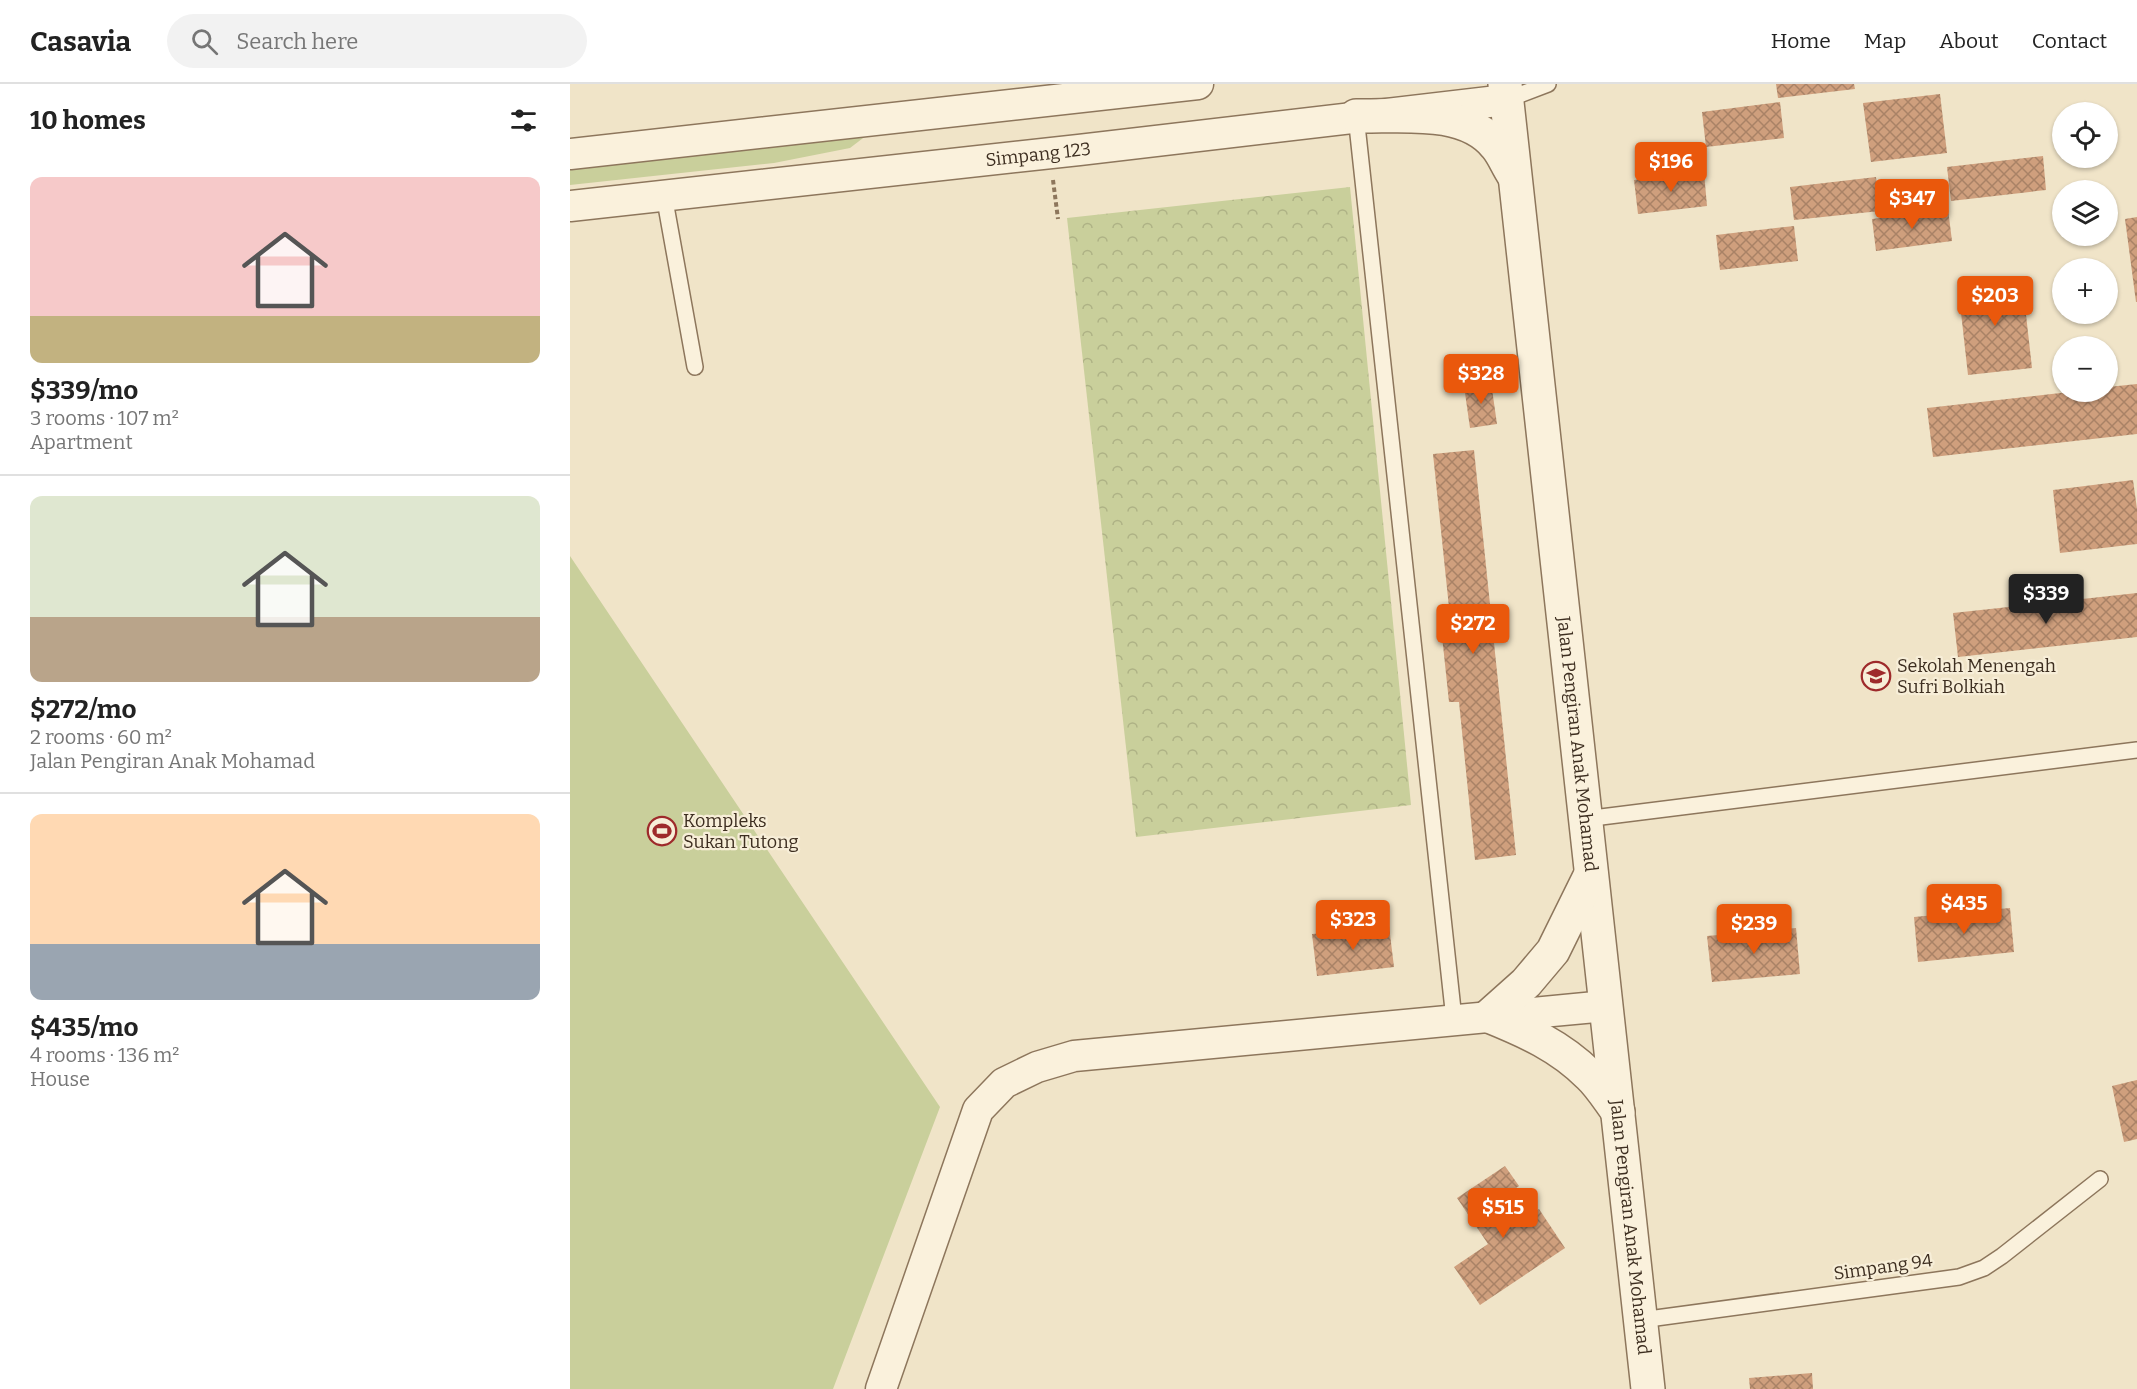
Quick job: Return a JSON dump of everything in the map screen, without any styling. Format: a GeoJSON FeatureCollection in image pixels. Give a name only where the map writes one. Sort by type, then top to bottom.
{"type":"FeatureCollection","features":[{"type":"Feature","properties":{"kind":"street"},"geometry":{"type":"LineString","coordinates":[[570,154],[1198,84]]}},
{"type":"Feature","properties":{"kind":"street","name":"Simpang 123"},"geometry":{"type":"LineString","coordinates":[[570,206],[1049,153],[1356,116],[1505,92]]}},
{"type":"Feature","properties":{"kind":"street","name":"Jalan Pengiran Anak Mohamad"},"geometry":{"type":"LineString","coordinates":[[1505,92],[1648,1389]]}},
{"type":"Feature","properties":{"kind":"street"},"geometry":{"type":"LineString","coordinates":[[1356,116],[1452,119],[1475,128],[1496,145],[1515,178]]}},
{"type":"Feature","properties":{"kind":"street"},"geometry":{"type":"LineString","coordinates":[[1489,1016],[1526,983],[1553,951],[1591,873]]}},
{"type":"Feature","properties":{"kind":"street"},"geometry":{"type":"LineString","coordinates":[[881,1389],[978,1110],[1004,1083],[1037,1067],[1074,1056],[1606,1006]]}},
{"type":"Feature","properties":{"kind":"street"},"geometry":{"type":"LineString","coordinates":[[1489,1016],[1522,1029],[1557,1047],[1590,1076],[1619,1113]]}},
{"type":"Feature","properties":{"kind":"lane"},"geometry":{"type":"LineString","coordinates":[[1505,92],[1548,84]]}},
{"type":"Feature","properties":{"kind":"lane"},"geometry":{"type":"LineString","coordinates":[[1356,116],[1454,1019]]}},
{"type":"Feature","properties":{"kind":"lane"},"geometry":{"type":"LineString","coordinates":[[664,195],[695,367]]}},
{"type":"Feature","properties":{"kind":"lane"},"geometry":{"type":"LineString","coordinates":[[1585,819],[2137,750]]}},
{"type":"Feature","properties":{"kind":"lane","name":"Simpang 94"},"geometry":{"type":"LineString","coordinates":[[1641,1320],[1959,1277],[1984,1268],[2002,1256],[2100,1179]]}},
{"type":"Feature","properties":{"kind":"path"},"geometry":{"type":"LineString","coordinates":[[1049,153],[1058,219]]}},
{"type":"Feature","properties":{"kind":"green space"},"geometry":{"type":"Polygon","coordinates":[[[871,132],[850,148],[774,163],[570,185],[570,167],[871,132]]]}},
{"type":"Feature","properties":{"kind":"green space"},"geometry":{"type":"Polygon","coordinates":[[[1350,187],[1411,805],[1136,837],[1067,218],[1350,187]]]}},
{"type":"Feature","properties":{"kind":"green space","name":"Kompleks Sukan Tutong"},"geometry":{"type":"Polygon","coordinates":[[[570,556],[940,1107],[833,1389],[570,1389],[570,556]]]}},
{"type":"Feature","properties":{"kind":"building"},"geometry":{"type":"Polygon","coordinates":[[[1776,84],[1854,84],[1855,89],[1778,98],[1776,84]]]}},
{"type":"Feature","properties":{"kind":"building"},"geometry":{"type":"Polygon","coordinates":[[[1940,94],[1947,153],[1871,162],[1863,103],[1940,94]]]}},
{"type":"Feature","properties":{"kind":"building"},"geometry":{"type":"Polygon","coordinates":[[[1780,102],[1784,138],[1706,147],[1702,112],[1780,102]]]}},
{"type":"Feature","properties":{"kind":"building"},"geometry":{"type":"Polygon","coordinates":[[[2043,156],[2046,190],[1951,201],[1947,167],[2043,156]]]}},
{"type":"Feature","properties":{"kind":"building"},"geometry":{"type":"Polygon","coordinates":[[[1704,172],[1707,206],[1638,214],[1634,180],[1704,172]]]}},
{"type":"Feature","properties":{"kind":"building"},"geometry":{"type":"Polygon","coordinates":[[[1876,177],[1880,211],[1794,220],[1790,187],[1876,177]]]}},
{"type":"Feature","properties":{"kind":"building"},"geometry":{"type":"Polygon","coordinates":[[[1948,209],[1952,241],[1876,251],[1872,219],[1948,209]]]}},
{"type":"Feature","properties":{"kind":"building"},"geometry":{"type":"Polygon","coordinates":[[[2137,217],[2137,302],[2136,302],[2125,219],[2137,217]]]}},
{"type":"Feature","properties":{"kind":"building"},"geometry":{"type":"Polygon","coordinates":[[[1794,226],[1798,261],[1720,270],[1716,235],[1794,226]]]}},
{"type":"Feature","properties":{"kind":"building"},"geometry":{"type":"Polygon","coordinates":[[[2022,279],[2032,368],[1968,375],[1958,286],[2022,279]]]}},
{"type":"Feature","properties":{"kind":"building"},"geometry":{"type":"Polygon","coordinates":[[[1491,382],[1497,424],[1470,428],[1464,386],[1491,382]]]}},
{"type":"Feature","properties":{"kind":"building"},"geometry":{"type":"Polygon","coordinates":[[[2137,384],[2137,434],[1933,457],[1927,408],[2052,394],[2052,402],[2118,402],[2118,386],[2137,384]]]}},
{"type":"Feature","properties":{"kind":"building"},"geometry":{"type":"Polygon","coordinates":[[[1474,450],[1516,855],[1475,860],[1459,702],[1449,702],[1440,617],[1450,617],[1433,454],[1474,450]]]}},
{"type":"Feature","properties":{"kind":"building"},"geometry":{"type":"Polygon","coordinates":[[[2133,480],[2137,509],[2137,544],[2060,553],[2053,490],[2133,480]]]}},
{"type":"Feature","properties":{"kind":"building"},"geometry":{"type":"Polygon","coordinates":[[[2137,593],[2137,637],[1958,657],[1953,613],[2137,593]]]}},
{"type":"Feature","properties":{"kind":"building"},"geometry":{"type":"Polygon","coordinates":[[[2010,908],[2014,952],[1918,962],[1914,917],[2010,908]]]}},
{"type":"Feature","properties":{"kind":"building"},"geometry":{"type":"Polygon","coordinates":[[[1389,926],[1394,967],[1317,976],[1312,934],[1389,926]]]}},
{"type":"Feature","properties":{"kind":"building"},"geometry":{"type":"Polygon","coordinates":[[[1796,928],[1800,974],[1712,982],[1707,936],[1796,928]]]}},
{"type":"Feature","properties":{"kind":"building"},"geometry":{"type":"Polygon","coordinates":[[[2137,1080],[2137,1139],[2124,1142],[2112,1086],[2137,1080]]]}},
{"type":"Feature","properties":{"kind":"building"},"geometry":{"type":"Polygon","coordinates":[[[1505,1166],[1519,1186],[1501,1198],[1518,1223],[1539,1209],[1565,1248],[1480,1305],[1454,1267],[1488,1244],[1457,1198],[1505,1166]]]}},
{"type":"Feature","properties":{"kind":"building"},"geometry":{"type":"Polygon","coordinates":[[[1812,1373],[1813,1389],[1750,1389],[1749,1378],[1812,1373]]]}},
{"type":"Feature","properties":{"kind":"place","name":"Sekolah Menengah Sufri Bolkiah"},"geometry":{"type":"Point","coordinates":[1876,676]}},
{"type":"Feature","properties":{"kind":"place","name":"Kompleks Sukan Tutong"},"geometry":{"type":"Point","coordinates":[662,831]}}]}
